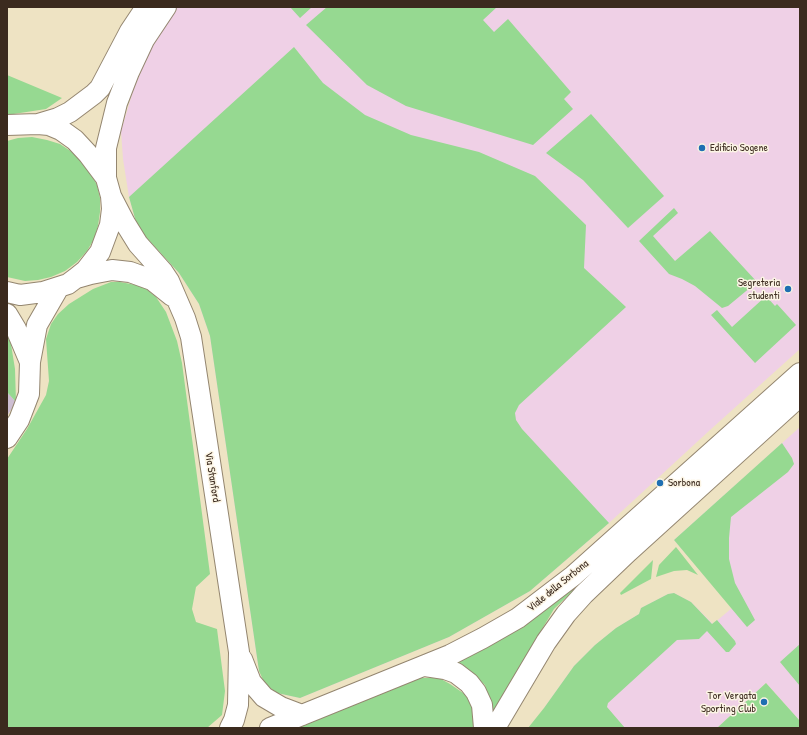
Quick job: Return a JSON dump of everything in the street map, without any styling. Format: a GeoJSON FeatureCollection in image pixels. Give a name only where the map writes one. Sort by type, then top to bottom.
{"type":"FeatureCollection","features":[{"type":"Feature","properties":{"kind":"street"},"geometry":{"type":"LineString","coordinates":[[7,125],[38,124],[58,118],[84,103],[100,88],[130,31],[146,7]]}},
{"type":"Feature","properties":{"kind":"street"},"geometry":{"type":"LineString","coordinates":[[7,292],[20,295],[43,292],[59,287],[76,278],[86,270],[96,257],[105,240],[111,220],[106,148],[117,103],[142,45],[166,7]]}},
{"type":"Feature","properties":{"kind":"street","name":"Via Stanford"},"geometry":{"type":"LineString","coordinates":[[38,124],[49,125],[61,130],[75,140],[88,154],[108,187],[125,223],[138,244],[169,281],[186,318],[192,346],[239,652],[238,705],[230,728]]}},
{"type":"Feature","properties":{"kind":"street","name":"Via Stanford"},"geometry":{"type":"LineString","coordinates":[[76,278],[112,270],[130,272],[152,280],[168,292],[180,304]]}},
{"type":"Feature","properties":{"kind":"street"},"geometry":{"type":"LineString","coordinates":[[7,438],[19,420],[28,401],[30,386],[30,362],[38,325],[59,287]]}},
{"type":"Feature","properties":{"kind":"street"},"geometry":{"type":"LineString","coordinates":[[7,314],[16,329],[30,362]]}},
{"type":"Feature","properties":{"kind":"street","name":"Viale della Sorbona"},"geometry":{"type":"LineString","coordinates":[[270,728],[425,666],[483,638],[518,618],[557,589],[800,373]]}},
{"type":"Feature","properties":{"kind":"street","name":"Viale della Sorbona"},"geometry":{"type":"LineString","coordinates":[[495,728],[546,642],[566,614],[584,594],[623,556],[800,396]]}},
{"type":"Feature","properties":{"kind":"street","name":"Via Stanford"},"geometry":{"type":"LineString","coordinates":[[239,652],[252,682],[259,692],[270,702],[284,709],[302,715]]}},
{"type":"Feature","properties":{"kind":"street"},"geometry":{"type":"LineString","coordinates":[[425,666],[445,669],[456,673],[469,683],[476,692],[482,705],[484,728]]}},
{"type":"Feature","properties":{"kind":"shaded area"},"geometry":{"type":"Polygon","coordinates":[[[177,7],[800,7],[800,349],[609,523],[530,591],[449,637],[300,698],[277,693],[259,671],[210,336],[199,304],[179,273],[144,235],[136,222],[129,197],[123,159],[121,131],[133,91],[153,42],[177,7]]]}},
{"type":"Feature","properties":{"kind":"shaded area"},"geometry":{"type":"Polygon","coordinates":[[[7,392],[16,402],[7,416],[7,392]]]}},
{"type":"Feature","properties":{"kind":"shaded area"},"geometry":{"type":"Polygon","coordinates":[[[800,427],[800,721],[766,683],[717,728],[587,728],[544,708],[574,666],[595,645],[616,628],[639,614],[641,608],[668,594],[674,593],[691,602],[713,624],[732,608],[674,540],[800,427]]]}},
{"type":"Feature","properties":{"kind":"green space"},"geometry":{"type":"Polygon","coordinates":[[[290,7],[312,7],[300,18],[290,7]]]}},
{"type":"Feature","properties":{"kind":"green space"},"geometry":{"type":"Polygon","coordinates":[[[327,7],[497,7],[483,20],[494,32],[508,19],[571,92],[564,99],[573,109],[533,145],[406,106],[367,85],[306,25],[327,7]]]}},
{"type":"Feature","properties":{"kind":"green space"},"geometry":{"type":"Polygon","coordinates":[[[294,47],[323,83],[365,115],[411,135],[479,152],[535,176],[586,225],[584,268],[626,307],[519,405],[515,413],[516,420],[522,429],[609,523],[530,591],[449,637],[300,698],[277,693],[265,684],[259,671],[210,336],[199,304],[179,273],[144,235],[136,222],[129,197],[294,47]]]}},
{"type":"Feature","properties":{"kind":"green space"},"geometry":{"type":"Polygon","coordinates":[[[7,75],[62,98],[46,109],[7,115],[7,75]]]}},
{"type":"Feature","properties":{"kind":"green space"},"geometry":{"type":"Polygon","coordinates":[[[591,114],[664,196],[628,228],[583,180],[546,153],[591,114]]]}},
{"type":"Feature","properties":{"kind":"green space"},"geometry":{"type":"Polygon","coordinates":[[[32,137],[60,144],[82,161],[97,185],[100,198],[100,212],[94,239],[87,251],[77,262],[65,271],[51,277],[25,281],[7,277],[7,141],[18,138],[32,137]]]}},
{"type":"Feature","properties":{"kind":"green space"},"geometry":{"type":"Polygon","coordinates":[[[674,208],[678,213],[653,236],[675,261],[710,231],[757,282],[728,306],[722,308],[695,286],[669,274],[639,241],[674,208]]]}},
{"type":"Feature","properties":{"kind":"green space"},"geometry":{"type":"Polygon","coordinates":[[[111,282],[120,282],[145,288],[156,297],[166,312],[177,341],[182,363],[210,574],[196,587],[192,609],[196,622],[217,629],[225,691],[222,715],[207,728],[7,728],[7,459],[27,429],[46,395],[49,381],[46,339],[51,324],[58,314],[69,304],[93,289],[111,282]]]}},
{"type":"Feature","properties":{"kind":"green space"},"geometry":{"type":"Polygon","coordinates":[[[766,296],[775,306],[777,304],[796,325],[755,363],[711,315],[717,310],[732,327],[766,296]]]}},
{"type":"Feature","properties":{"kind":"green space"},"geometry":{"type":"Polygon","coordinates":[[[7,332],[10,338],[15,369],[16,402],[7,392],[7,332]]]}},
{"type":"Feature","properties":{"kind":"green space"},"geometry":{"type":"Polygon","coordinates":[[[782,443],[792,458],[794,464],[788,472],[731,517],[729,559],[735,583],[755,620],[747,627],[674,540],[782,443]]]}},
{"type":"Feature","properties":{"kind":"green space"},"geometry":{"type":"Polygon","coordinates":[[[676,547],[698,575],[687,570],[674,571],[656,577],[659,565],[676,547]]]}},
{"type":"Feature","properties":{"kind":"green space"},"geometry":{"type":"Polygon","coordinates":[[[653,560],[651,579],[621,595],[620,593],[653,560]]]}},
{"type":"Feature","properties":{"kind":"green space"},"geometry":{"type":"Polygon","coordinates":[[[599,566],[554,609],[492,713],[485,685],[462,664],[453,662],[599,566]]]}},
{"type":"Feature","properties":{"kind":"green space"},"geometry":{"type":"Polygon","coordinates":[[[674,593],[691,602],[712,624],[717,620],[735,641],[736,644],[729,652],[726,652],[707,631],[699,639],[677,640],[608,703],[607,707],[625,728],[528,728],[574,666],[595,645],[616,628],[639,614],[641,608],[668,594],[674,593]]]}},
{"type":"Feature","properties":{"kind":"green space"},"geometry":{"type":"Polygon","coordinates":[[[800,644],[800,686],[780,662],[800,644]]]}},
{"type":"Feature","properties":{"kind":"green space"},"geometry":{"type":"Polygon","coordinates":[[[420,678],[441,679],[466,695],[474,710],[474,728],[290,728],[411,680],[420,678]]]}},
{"type":"Feature","properties":{"kind":"green space","name":"Tor Vergata Sporting Club"},"geometry":{"type":"Polygon","coordinates":[[[766,683],[800,721],[800,728],[717,728],[766,683]]]}},
{"type":"Feature","properties":{"kind":"place","name":"Edificio Sogene"},"geometry":{"type":"Point","coordinates":[702,148]}},
{"type":"Feature","properties":{"kind":"place","name":"Segreteria studenti"},"geometry":{"type":"Point","coordinates":[788,289]}},
{"type":"Feature","properties":{"kind":"place","name":"Sorbona"},"geometry":{"type":"Point","coordinates":[660,483]}},
{"type":"Feature","properties":{"kind":"place","name":"Tor Vergata Sporting Club"},"geometry":{"type":"Point","coordinates":[764,702]}}]}
